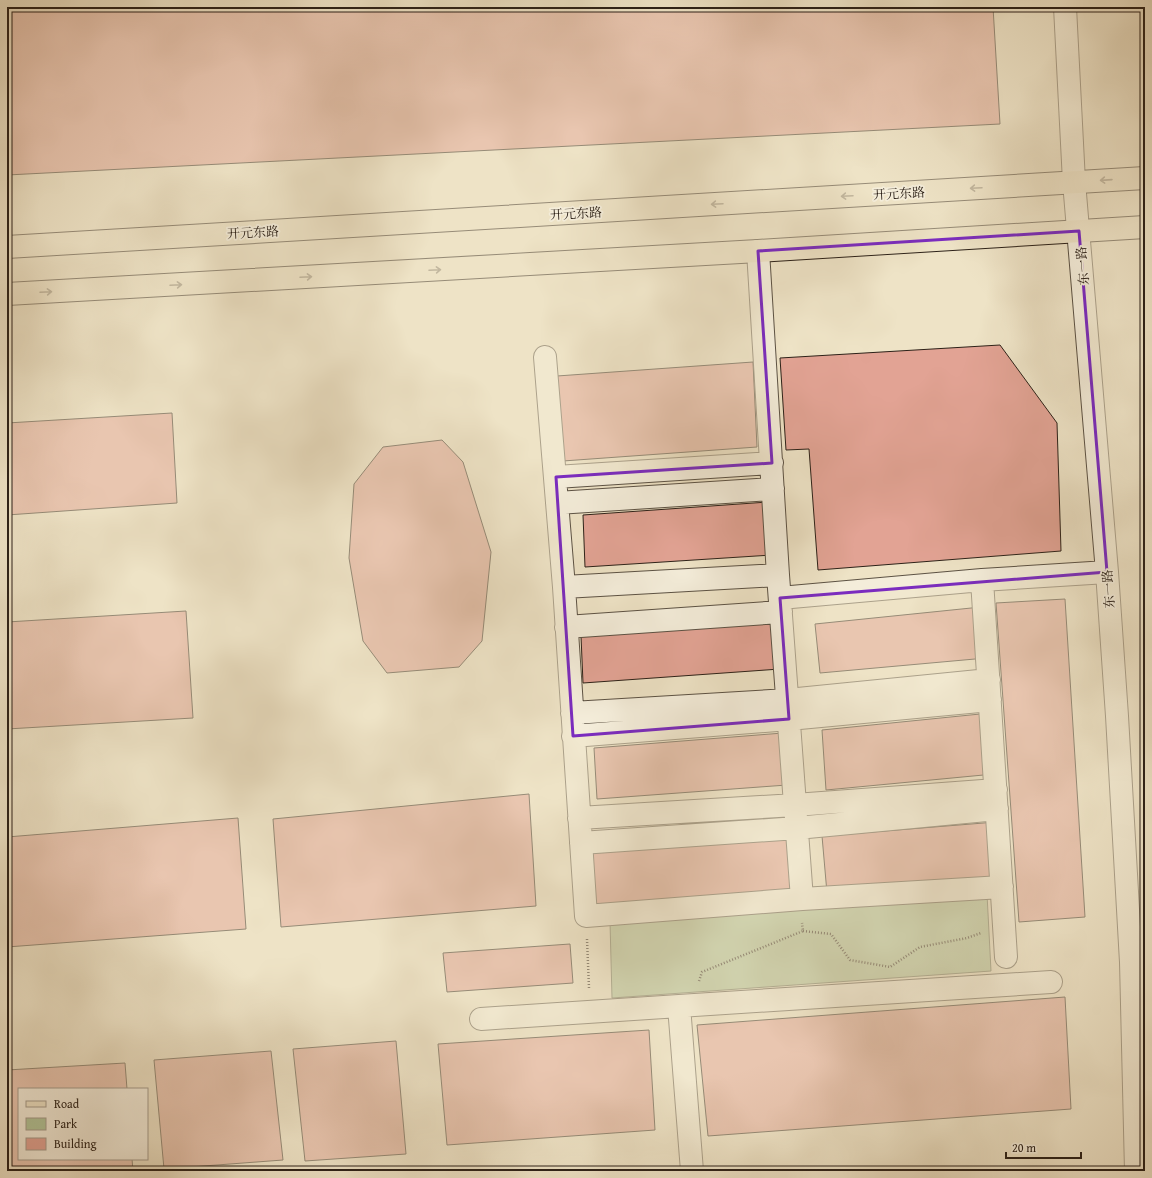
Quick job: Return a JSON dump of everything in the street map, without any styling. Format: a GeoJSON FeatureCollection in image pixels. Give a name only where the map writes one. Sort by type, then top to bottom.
{"type":"FeatureCollection","features":[{"type":"Feature","properties":{"kind":"main road","name":"开元东路"},"geometry":{"type":"LineString","coordinates":[[7,247],[1145,178]]}},
{"type":"Feature","properties":{"kind":"main road"},"geometry":{"type":"LineString","coordinates":[[7,294],[758,251],[1145,227]]}},
{"type":"Feature","properties":{"kind":"street","name":"东一路"},"geometry":{"type":"LineString","coordinates":[[1065,7],[1074,182],[1107,572],[1117,716],[1131,962],[1136,1171]]}},
{"type":"Feature","properties":{"kind":"street"},"geometry":{"type":"LineString","coordinates":[[758,251],[780,605],[802,899]]}},
{"type":"Feature","properties":{"kind":"street"},"geometry":{"type":"LineString","coordinates":[[545,357],[556,477],[586,916],[802,899],[1002,887]]}},
{"type":"Feature","properties":{"kind":"street"},"geometry":{"type":"LineString","coordinates":[[556,477],[772,462]]}},
{"type":"Feature","properties":{"kind":"street"},"geometry":{"type":"LineString","coordinates":[[557,503],[773,489]]}},
{"type":"Feature","properties":{"kind":"street"},"geometry":{"type":"LineString","coordinates":[[566,627],[780,605],[982,580],[1107,572]]}},
{"type":"Feature","properties":{"kind":"street"},"geometry":{"type":"LineString","coordinates":[[564,587],[778,575]]}},
{"type":"Feature","properties":{"kind":"street"},"geometry":{"type":"LineString","coordinates":[[982,580],[1006,956]]}},
{"type":"Feature","properties":{"kind":"street"},"geometry":{"type":"LineString","coordinates":[[573,736],[788,710],[989,690]]}},
{"type":"Feature","properties":{"kind":"street"},"geometry":{"type":"LineString","coordinates":[[572,713],[788,710]]}},
{"type":"Feature","properties":{"kind":"street"},"geometry":{"type":"LineString","coordinates":[[579,818],[795,805],[996,800]]}},
{"type":"Feature","properties":{"kind":"street"},"geometry":{"type":"LineString","coordinates":[[581,843],[797,828],[996,800]]}},
{"type":"Feature","properties":{"kind":"street"},"geometry":{"type":"LineString","coordinates":[[481,1018],[1051,982]]}},
{"type":"Feature","properties":{"kind":"street"},"geometry":{"type":"LineString","coordinates":[[685,1006],[692,1171]]}},
{"type":"Feature","properties":{"kind":"path"},"geometry":{"type":"LineString","coordinates":[[802,899],[803,931]]}},
{"type":"Feature","properties":{"kind":"path"},"geometry":{"type":"LineString","coordinates":[[586,916],[590,1012]]}},
{"type":"Feature","properties":{"kind":"path"},"geometry":{"type":"LineString","coordinates":[[685,1006],[702,972],[803,931],[831,934],[850,960],[890,967],[920,947],[967,938],[1004,926]]}},
{"type":"Feature","properties":{"kind":"highlighted area"},"geometry":{"type":"Polygon","coordinates":[[[1079,231],[1107,572],[780,598],[789,719],[573,736],[556,477],[772,463],[758,251],[1079,231]]]}},
{"type":"Feature","properties":{"kind":"green space"},"geometry":{"type":"Polygon","coordinates":[[[987,894],[991,971],[612,998],[610,922],[987,894]]]}},
{"type":"Feature","properties":{"kind":"building"},"geometry":{"type":"Polygon","coordinates":[[[7,7],[993,7],[1000,124],[7,175],[7,7]]]}},
{"type":"Feature","properties":{"kind":"building"},"geometry":{"type":"Polygon","coordinates":[[[1000,345],[1057,423],[1061,551],[818,570],[809,449],[786,450],[780,358],[1000,345]]]}},
{"type":"Feature","properties":{"kind":"building"},"geometry":{"type":"Polygon","coordinates":[[[753,362],[757,447],[563,461],[557,376],[753,362]]]}},
{"type":"Feature","properties":{"kind":"building"},"geometry":{"type":"Polygon","coordinates":[[[172,413],[177,503],[7,515],[7,423],[172,413]]]}},
{"type":"Feature","properties":{"kind":"building"},"geometry":{"type":"Polygon","coordinates":[[[442,440],[463,462],[491,552],[482,641],[459,667],[387,673],[363,641],[349,558],[354,484],[383,447],[442,440]]]}},
{"type":"Feature","properties":{"kind":"building"},"geometry":{"type":"Polygon","coordinates":[[[768,502],[772,555],[585,567],[583,515],[768,502]]]}},
{"type":"Feature","properties":{"kind":"building"},"geometry":{"type":"Polygon","coordinates":[[[1065,599],[1085,917],[1019,922],[996,603],[1065,599]]]}},
{"type":"Feature","properties":{"kind":"building"},"geometry":{"type":"Polygon","coordinates":[[[981,607],[986,658],[820,673],[815,624],[981,607]]]}},
{"type":"Feature","properties":{"kind":"building"},"geometry":{"type":"Polygon","coordinates":[[[186,611],[193,718],[7,729],[7,622],[186,611]]]}},
{"type":"Feature","properties":{"kind":"building"},"geometry":{"type":"Polygon","coordinates":[[[776,622],[780,669],[583,683],[581,636],[776,622]]]}},
{"type":"Feature","properties":{"kind":"building"},"geometry":{"type":"Polygon","coordinates":[[[990,713],[994,774],[826,790],[822,730],[990,713]]]}},
{"type":"Feature","properties":{"kind":"building"},"geometry":{"type":"Polygon","coordinates":[[[783,733],[787,785],[597,799],[594,748],[783,733]]]}},
{"type":"Feature","properties":{"kind":"building"},"geometry":{"type":"Polygon","coordinates":[[[529,794],[536,906],[281,927],[273,819],[529,794]]]}},
{"type":"Feature","properties":{"kind":"building"},"geometry":{"type":"Polygon","coordinates":[[[238,818],[246,929],[7,947],[7,837],[238,818]]]}},
{"type":"Feature","properties":{"kind":"building"},"geometry":{"type":"Polygon","coordinates":[[[996,822],[999,879],[827,893],[822,836],[996,822]]]}},
{"type":"Feature","properties":{"kind":"building"},"geometry":{"type":"Polygon","coordinates":[[[787,838],[792,890],[595,905],[591,851],[787,838]]]}},
{"type":"Feature","properties":{"kind":"building"},"geometry":{"type":"Polygon","coordinates":[[[570,944],[573,983],[447,992],[443,953],[570,944]]]}},
{"type":"Feature","properties":{"kind":"building"},"geometry":{"type":"Polygon","coordinates":[[[1065,997],[1071,1109],[708,1136],[697,1025],[1065,997]]]}},
{"type":"Feature","properties":{"kind":"building"},"geometry":{"type":"Polygon","coordinates":[[[649,1030],[655,1130],[447,1145],[438,1044],[649,1030]]]}},
{"type":"Feature","properties":{"kind":"building"},"geometry":{"type":"Polygon","coordinates":[[[396,1041],[406,1154],[305,1161],[293,1049],[396,1041]]]}},
{"type":"Feature","properties":{"kind":"building"},"geometry":{"type":"Polygon","coordinates":[[[271,1051],[283,1160],[164,1169],[154,1060],[271,1051]]]}},
{"type":"Feature","properties":{"kind":"building"},"geometry":{"type":"Polygon","coordinates":[[[125,1063],[127,1088],[18,1088],[18,1160],[132,1160],[133,1171],[12,1171],[7,1095],[7,1070],[125,1063]]]}}]}
